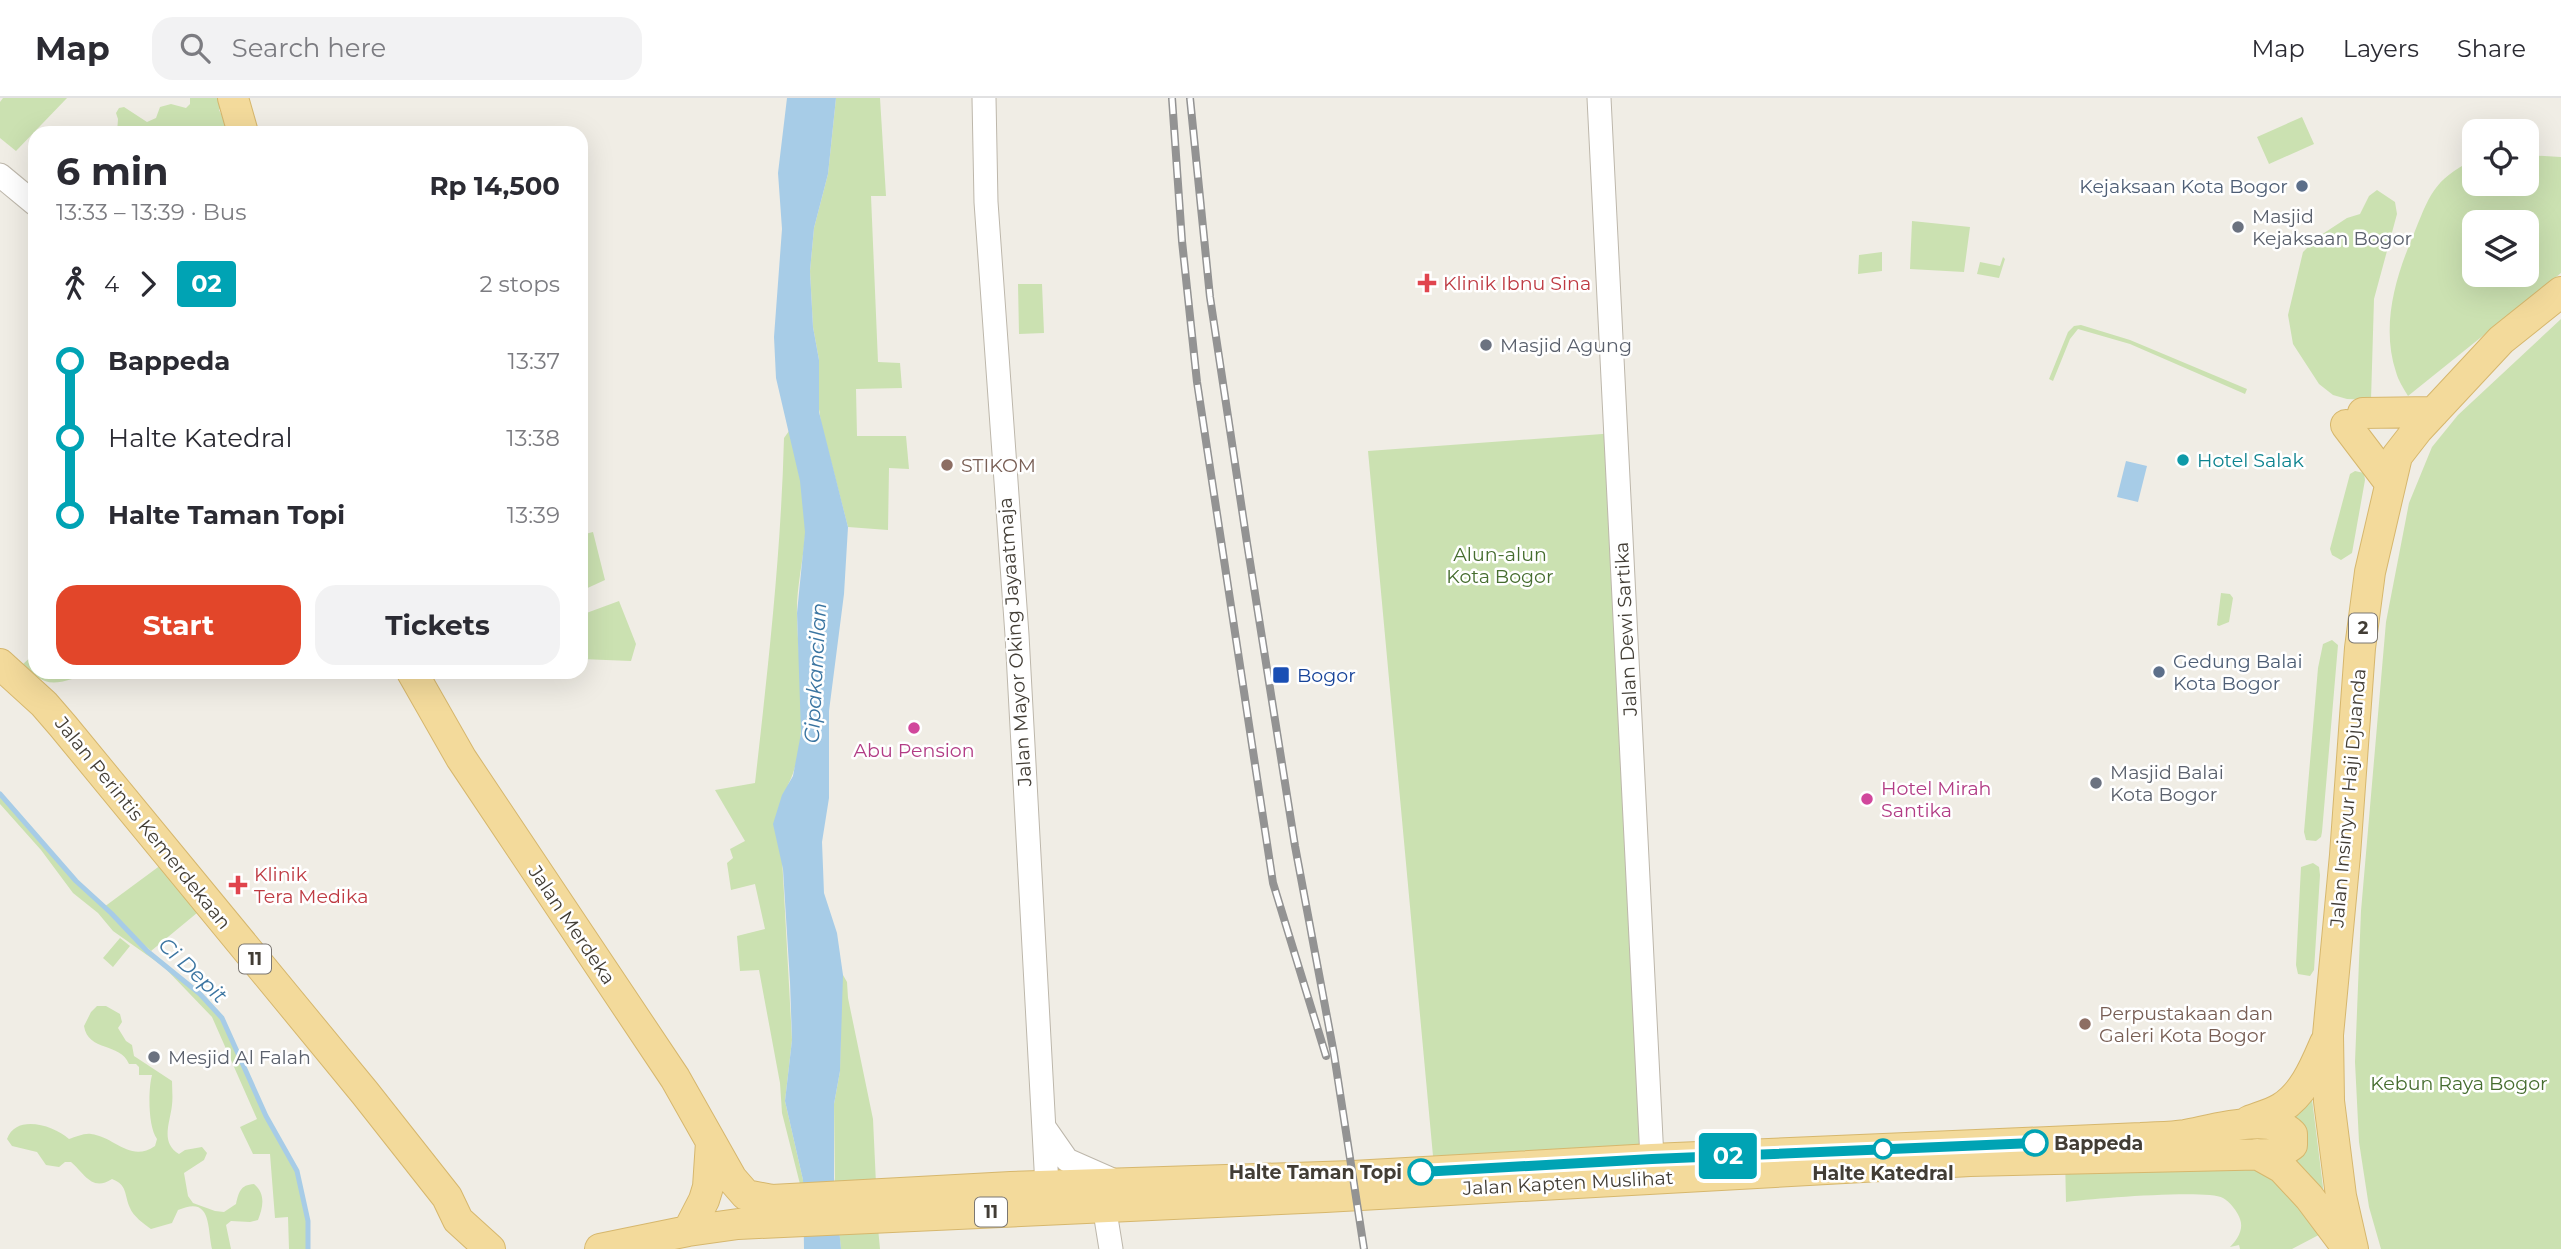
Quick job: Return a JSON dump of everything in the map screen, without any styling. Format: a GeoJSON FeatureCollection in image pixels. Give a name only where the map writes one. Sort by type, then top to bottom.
{"type":"FeatureCollection","features":[{"type":"Feature","properties":{"kind":"main road"},"geometry":{"type":"LineString","coordinates":[[233,98],[241,126]]}},
{"type":"Feature","properties":{"kind":"main road","name":"Jalan Insinyur Haji Djuanda"},"geometry":{"type":"LineString","coordinates":[[2351,1249],[2329,1101],[2328,1035],[2345,855],[2360,648],[2370,572],[2398,456],[2434,412],[2501,340],[2561,292]]}},
{"type":"Feature","properties":{"kind":"main road"},"geometry":{"type":"LineString","coordinates":[[2390,483],[2354,419],[2434,412]]}},
{"type":"Feature","properties":{"kind":"main road","name":"Jalan Perintis Kemerdekaan"},"geometry":{"type":"LineString","coordinates":[[0,664],[44,704],[365,1093],[447,1197],[459,1235],[490,1249]]}},
{"type":"Feature","properties":{"kind":"main road","name":"Jalan Merdeka"},"geometry":{"type":"LineString","coordinates":[[416,679],[461,758],[675,1078],[732,1179],[746,1195],[774,1211]]}},
{"type":"Feature","properties":{"kind":"main road"},"geometry":{"type":"LineString","coordinates":[[2238,1125],[2281,1108],[2295,1096],[2311,1074],[2328,1035]]}},
{"type":"Feature","properties":{"kind":"main road","name":"Jalan Kapten Muslihat"},"geometry":{"type":"LineString","coordinates":[[876,1206],[1047,1186],[1108,1191],[1345,1196],[1970,1161],[2279,1154],[2292,1145],[2292,1134],[2286,1128],[2275,1124],[2238,1125],[2183,1135],[2141,1138],[1652,1159],[1368,1175],[1181,1192]]}},
{"type":"Feature","properties":{"kind":"main road"},"geometry":{"type":"LineString","coordinates":[[688,1231],[708,1187],[711,1142]]}},
{"type":"Feature","properties":{"kind":"main road"},"geometry":{"type":"LineString","coordinates":[[2257,1154],[2281,1168],[2309,1197],[2351,1249]]}},
{"type":"Feature","properties":{"kind":"main road","name":"Jalan Kapten Muslihat"},"geometry":{"type":"LineString","coordinates":[[774,1211],[1108,1191]]}},
{"type":"Feature","properties":{"kind":"main road","name":"11"},"geometry":{"type":"LineString","coordinates":[[600,1249],[738,1224],[774,1211]]}},
{"type":"Feature","properties":{"kind":"street","name":"Jalan Mayor Oking Jayaatmaja"},"geometry":{"type":"LineString","coordinates":[[984,98],[986,202],[1017,635],[1047,1186]]}},
{"type":"Feature","properties":{"kind":"street","name":"Jalan Dewi Sartika"},"geometry":{"type":"LineString","coordinates":[[1599,98],[1652,1159]]}},
{"type":"Feature","properties":{"kind":"street"},"geometry":{"type":"LineString","coordinates":[[0,175],[28,198]]}},
{"type":"Feature","properties":{"kind":"street"},"geometry":{"type":"LineString","coordinates":[[1044,1127],[1067,1160],[1108,1191],[1111,1249]]}},
{"type":"Feature","properties":{"kind":"green space"},"geometry":{"type":"Polygon","coordinates":[[[3,98],[67,98],[40,126],[28,126],[28,139],[16,151],[0,138],[0,102],[3,98]]]}},
{"type":"Feature","properties":{"kind":"green space"},"geometry":{"type":"Polygon","coordinates":[[[190,98],[227,98],[219,110],[227,126],[118,126],[116,113],[119,108],[124,107],[147,122],[156,118],[160,107],[171,104],[186,108],[190,104],[190,98]]]}},
{"type":"Feature","properties":{"kind":"green space"},"geometry":{"type":"Polygon","coordinates":[[[836,98],[880,98],[886,196],[871,196],[878,362],[900,363],[902,388],[856,389],[857,436],[906,436],[909,469],[889,468],[888,530],[848,527],[818,402],[819,360],[813,327],[810,271],[814,228],[828,174],[836,98]]]}},
{"type":"Feature","properties":{"kind":"green space"},"geometry":{"type":"Polygon","coordinates":[[[2302,117],[2314,144],[2269,164],[2257,137],[2302,117]]]}},
{"type":"Feature","properties":{"kind":"green space"},"geometry":{"type":"Polygon","coordinates":[[[2539,156],[2561,157],[2561,273],[2408,396],[2398,378],[2392,355],[2392,303],[2401,269],[2434,190],[2462,166],[2462,196],[2539,196],[2539,156]]]}},
{"type":"Feature","properties":{"kind":"green space"},"geometry":{"type":"Polygon","coordinates":[[[2377,190],[2395,202],[2397,214],[2374,299],[2371,400],[2347,399],[2333,395],[2319,384],[2293,344],[2288,315],[2303,252],[2318,237],[2347,218],[2360,214],[2369,196],[2377,190]]]}},
{"type":"Feature","properties":{"kind":"green space"},"geometry":{"type":"Polygon","coordinates":[[[1912,221],[1970,227],[1964,272],[1910,269],[1912,221]]]}},
{"type":"Feature","properties":{"kind":"green space"},"geometry":{"type":"Polygon","coordinates":[[[1882,252],[1882,271],[1858,274],[1859,255],[1882,252]]]}},
{"type":"Feature","properties":{"kind":"green space"},"geometry":{"type":"Polygon","coordinates":[[[2003,257],[2005,259],[1999,278],[1977,274],[1980,262],[2000,266],[2003,257]]]}},
{"type":"Feature","properties":{"kind":"green space"},"geometry":{"type":"Polygon","coordinates":[[[1018,284],[1042,284],[1044,333],[1019,334],[1018,284]]]}},
{"type":"Feature","properties":{"kind":"green space","name":"Kebun Raya Bogor"},"geometry":{"type":"Polygon","coordinates":[[[2561,319],[2561,1249],[2381,1249],[2369,1207],[2359,1142],[2355,1062],[2361,911],[2386,622],[2409,503],[2432,447],[2458,415],[2561,319]]]}},
{"type":"Feature","properties":{"kind":"green space"},"geometry":{"type":"Polygon","coordinates":[[[2081,325],[2130,340],[2247,389],[2245,394],[2130,344],[2078,329],[2070,339],[2053,381],[2049,379],[2068,332],[2074,326],[2081,325]]]}},
{"type":"Feature","properties":{"kind":"green space"},"geometry":{"type":"Polygon","coordinates":[[[789,431],[802,483],[805,523],[797,606],[801,725],[795,767],[788,785],[782,857],[792,1040],[785,1101],[803,1180],[803,1196],[782,1113],[780,1083],[759,970],[740,971],[737,936],[765,929],[755,884],[731,890],[727,863],[733,858],[730,849],[745,841],[715,790],[755,783],[777,568],[784,438],[789,431]]]}},
{"type":"Feature","properties":{"kind":"green space","name":"Alun-alun Kota Bogor"},"geometry":{"type":"Polygon","coordinates":[[[1616,433],[1652,1145],[1433,1156],[1368,451],[1616,433]]]}},
{"type":"Feature","properties":{"kind":"green space"},"geometry":{"type":"Polygon","coordinates":[[[2355,471],[2364,473],[2365,480],[2352,553],[2341,560],[2332,555],[2330,549],[2350,474],[2355,471]]]}},
{"type":"Feature","properties":{"kind":"green space"},"geometry":{"type":"Polygon","coordinates":[[[593,532],[605,580],[588,588],[588,533],[593,532]]]}},
{"type":"Feature","properties":{"kind":"green space"},"geometry":{"type":"Polygon","coordinates":[[[2221,593],[2230,594],[2233,598],[2229,622],[2219,626],[2217,625],[2221,593]]]}},
{"type":"Feature","properties":{"kind":"green space"},"geometry":{"type":"Polygon","coordinates":[[[619,601],[636,644],[631,661],[588,659],[588,612],[619,601]]]}},
{"type":"Feature","properties":{"kind":"green space"},"geometry":{"type":"Polygon","coordinates":[[[2332,640],[2338,645],[2322,832],[2316,841],[2306,840],[2304,832],[2318,668],[2323,644],[2332,640]]]}},
{"type":"Feature","properties":{"kind":"green space"},"geometry":{"type":"Polygon","coordinates":[[[41,679],[72,679],[56,682],[41,679]]]}},
{"type":"Feature","properties":{"kind":"green space"},"geometry":{"type":"Polygon","coordinates":[[[0,794],[74,878],[104,907],[165,862],[203,908],[151,951],[123,926],[146,950],[200,994],[222,1018],[269,1122],[297,1171],[308,1221],[308,1249],[289,1249],[288,1217],[275,1218],[270,1154],[253,1154],[240,1127],[257,1119],[212,1017],[164,967],[113,931],[98,913],[73,893],[41,850],[0,804],[0,794]]]}},
{"type":"Feature","properties":{"kind":"green space"},"geometry":{"type":"Polygon","coordinates":[[[2313,863],[2319,867],[2320,875],[2314,970],[2310,976],[2298,974],[2296,965],[2301,867],[2313,863]]]}},
{"type":"Feature","properties":{"kind":"green space"},"geometry":{"type":"Polygon","coordinates":[[[120,938],[130,946],[113,967],[103,958],[120,938]]]}},
{"type":"Feature","properties":{"kind":"green space"},"geometry":{"type":"Polygon","coordinates":[[[843,975],[847,982],[873,1119],[876,1184],[835,1185],[834,1104],[840,1071],[841,1011],[838,998],[843,975]]]}},
{"type":"Feature","properties":{"kind":"green space"},"geometry":{"type":"Polygon","coordinates":[[[97,1006],[106,1006],[120,1014],[122,1022],[118,1028],[132,1045],[134,1056],[172,1081],[168,1132],[170,1144],[179,1154],[202,1147],[207,1153],[204,1160],[184,1173],[188,1196],[193,1203],[224,1212],[236,1204],[243,1188],[254,1184],[258,1188],[262,1196],[262,1206],[258,1220],[231,1221],[226,1225],[231,1249],[212,1249],[206,1216],[197,1207],[189,1206],[178,1210],[172,1223],[151,1229],[134,1214],[123,1187],[117,1181],[112,1179],[99,1184],[89,1180],[71,1162],[65,1162],[59,1167],[46,1165],[37,1152],[12,1146],[7,1139],[18,1126],[35,1124],[45,1126],[69,1139],[91,1134],[138,1152],[155,1146],[157,1139],[150,1108],[152,1075],[139,1075],[139,1067],[136,1064],[129,1064],[119,1052],[91,1040],[84,1026],[97,1006]]]}},
{"type":"Feature","properties":{"kind":"green space"},"geometry":{"type":"Polygon","coordinates":[[[2311,1091],[2324,1195],[2289,1161],[2291,1116],[2311,1091]]]}},
{"type":"Feature","properties":{"kind":"green space"},"geometry":{"type":"Polygon","coordinates":[[[2240,1153],[2332,1228],[2292,1249],[2240,1249],[2239,1245],[2230,1247],[2240,1231],[2241,1223],[2237,1213],[2223,1198],[2213,1195],[2122,1197],[2066,1202],[2065,1157],[2240,1153]]]}},
{"type":"Feature","properties":{"kind":"green space"},"geometry":{"type":"Polygon","coordinates":[[[878,1228],[880,1249],[841,1249],[839,1230],[878,1228]]]}},
{"type":"Feature","properties":{"kind":"water","name":"Cipakancilan"},"geometry":{"type":"Polygon","coordinates":[[[787,98],[836,98],[828,174],[814,228],[810,271],[813,327],[819,360],[819,412],[848,527],[844,594],[829,711],[829,798],[822,842],[824,893],[837,933],[843,975],[840,1071],[834,1104],[834,1178],[841,1249],[804,1249],[803,1180],[785,1101],[792,1040],[790,982],[783,869],[773,824],[782,795],[793,776],[801,733],[797,613],[805,532],[800,481],[776,378],[774,337],[782,229],[778,173],[787,98]]]}},
{"type":"Feature","properties":{"kind":"water"},"geometry":{"type":"Polygon","coordinates":[[[2126,461],[2147,466],[2138,502],[2117,497],[2126,461]]]}},
{"type":"Feature","properties":{"kind":"waterway","name":"Ci Depit"},"geometry":{"type":"LineString","coordinates":[[0,794],[76,881],[147,951],[200,994],[222,1018],[266,1116],[297,1171],[308,1221],[308,1249]]}},
{"type":"Feature","properties":{"kind":"railway"},"geometry":{"type":"LineString","coordinates":[[1172,98],[1182,241],[1197,382],[1273,883],[1326,1056]]}},
{"type":"Feature","properties":{"kind":"railway"},"geometry":{"type":"LineString","coordinates":[[1190,98],[1210,297],[1247,543],[1295,846],[1334,1054],[1364,1249]]}},
{"type":"Feature","properties":{"kind":"bus line","name":"02"},"geometry":{"type":"LineString","coordinates":[[1421,1172],[2035,1143]]}},
{"type":"Feature","properties":{"kind":"place","name":"Kejaksaan Kota Bogor"},"geometry":{"type":"Point","coordinates":[2302,186]}},
{"type":"Feature","properties":{"kind":"place","name":"Masjid Kejaksaan Bogor"},"geometry":{"type":"Point","coordinates":[2238,227]}},
{"type":"Feature","properties":{"kind":"place","name":"Klinik Ibnu Sina"},"geometry":{"type":"Point","coordinates":[1427,283]}},
{"type":"Feature","properties":{"kind":"place","name":"Masjid Agung"},"geometry":{"type":"Point","coordinates":[1486,345]}},
{"type":"Feature","properties":{"kind":"place","name":"Hotel Salak"},"geometry":{"type":"Point","coordinates":[2183,460]}},
{"type":"Feature","properties":{"kind":"place","name":"STIKOM"},"geometry":{"type":"Point","coordinates":[947,465]}},
{"type":"Feature","properties":{"kind":"place","name":"Gedung Balai Kota Bogor"},"geometry":{"type":"Point","coordinates":[2159,672]}},
{"type":"Feature","properties":{"kind":"place","name":"Bogor"},"geometry":{"type":"Point","coordinates":[1281,675]}},
{"type":"Feature","properties":{"kind":"place","name":"Abu Pension"},"geometry":{"type":"Point","coordinates":[914,728]}},
{"type":"Feature","properties":{"kind":"place","name":"Masjid Balai Kota Bogor"},"geometry":{"type":"Point","coordinates":[2096,783]}},
{"type":"Feature","properties":{"kind":"place","name":"Hotel Mirah Santika"},"geometry":{"type":"Point","coordinates":[1867,799]}},
{"type":"Feature","properties":{"kind":"place","name":"Klinik Tera Medika"},"geometry":{"type":"Point","coordinates":[238,885]}},
{"type":"Feature","properties":{"kind":"place","name":"Perpustakaan dan Galeri Kota Bogor"},"geometry":{"type":"Point","coordinates":[2085,1024]}},
{"type":"Feature","properties":{"kind":"place","name":"Mesjid Al Falah"},"geometry":{"type":"Point","coordinates":[154,1057]}},
{"type":"Feature","properties":{"kind":"place","name":"Bappeda"},"geometry":{"type":"Point","coordinates":[2035,1143]}},
{"type":"Feature","properties":{"kind":"place","name":"Halte Katedral"},"geometry":{"type":"Point","coordinates":[1883,1149]}},
{"type":"Feature","properties":{"kind":"place","name":"Halte Taman Topi"},"geometry":{"type":"Point","coordinates":[1421,1172]}}]}
